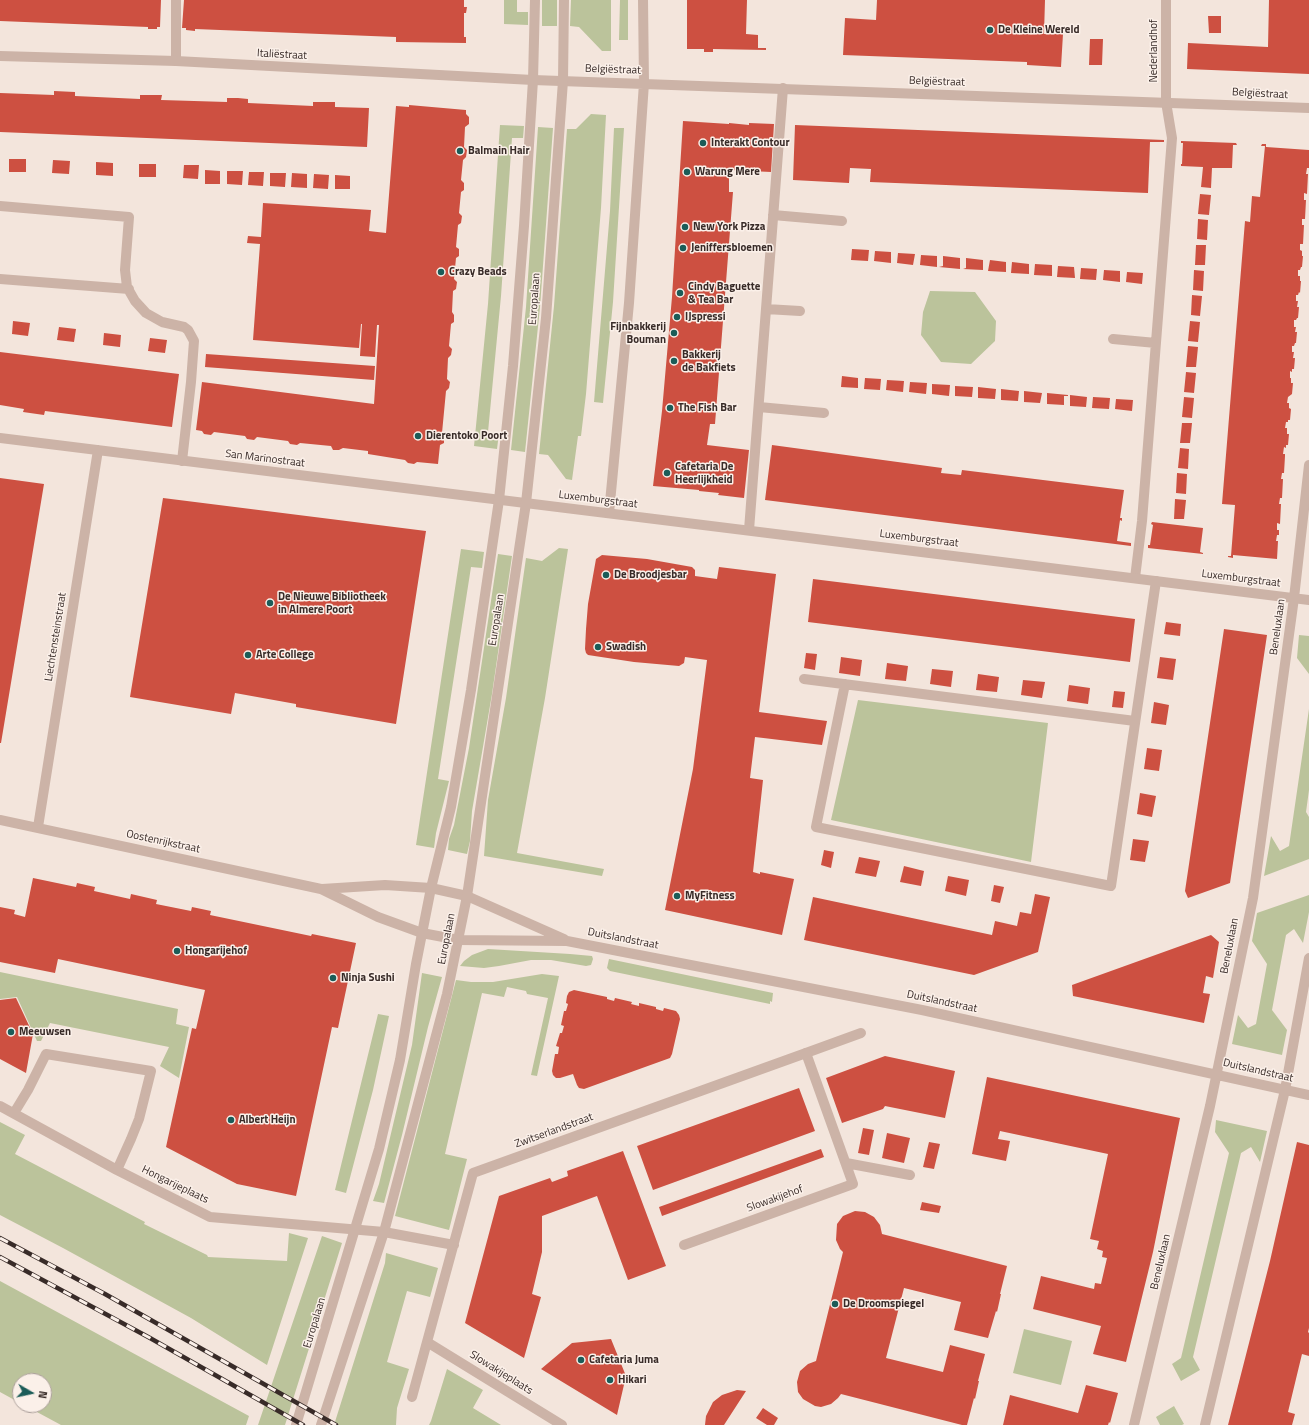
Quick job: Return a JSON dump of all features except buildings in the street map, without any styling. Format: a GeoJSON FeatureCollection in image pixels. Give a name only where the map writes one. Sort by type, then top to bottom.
{"type":"FeatureCollection","features":[{"type":"Feature","properties":{"kind":"street"},"geometry":{"type":"LineString","coordinates":[[176,0],[176,61]]}},
{"type":"Feature","properties":{"kind":"street","name":"Europalaan"},"geometry":{"type":"LineString","coordinates":[[296,1425],[379,1149],[400,1060],[431,888],[451,807],[471,690],[499,500],[513,366],[524,226],[533,80],[535,0]]}},
{"type":"Feature","properties":{"kind":"street","name":"Europalaan"},"geometry":{"type":"LineString","coordinates":[[322,1425],[384,1232],[447,994],[468,896],[526,503],[546,318],[563,81],[564,0]]}},
{"type":"Feature","properties":{"kind":"street"},"geometry":{"type":"LineString","coordinates":[[609,513],[629,303],[644,83],[643,0]]}},
{"type":"Feature","properties":{"kind":"street","name":"Nederlandhof"},"geometry":{"type":"LineString","coordinates":[[1134,578],[1142,521],[1172,138],[1166,102],[1166,0]]}},
{"type":"Feature","properties":{"kind":"street","name":"Italiëstraat"},"geometry":{"type":"LineString","coordinates":[[0,56],[176,61],[563,81]]}},
{"type":"Feature","properties":{"kind":"street","name":"Belgiëstraat"},"geometry":{"type":"LineString","coordinates":[[563,81],[1309,108]]}},
{"type":"Feature","properties":{"kind":"street"},"geometry":{"type":"LineString","coordinates":[[750,530],[783,88]]}},
{"type":"Feature","properties":{"kind":"street"},"geometry":{"type":"LineString","coordinates":[[0,206],[128,216],[125,270],[129,289],[135,302],[146,313],[162,322],[184,327],[188,330],[194,341],[182,461]]}},
{"type":"Feature","properties":{"kind":"street"},"geometry":{"type":"LineString","coordinates":[[773,215],[842,221]]}},
{"type":"Feature","properties":{"kind":"street"},"geometry":{"type":"LineString","coordinates":[[0,279],[129,289]]}},
{"type":"Feature","properties":{"kind":"street"},"geometry":{"type":"LineString","coordinates":[[766,309],[800,312]]}},
{"type":"Feature","properties":{"kind":"street"},"geometry":{"type":"LineString","coordinates":[[1113,339],[1156,343]]}},
{"type":"Feature","properties":{"kind":"street"},"geometry":{"type":"LineString","coordinates":[[759,407],[824,413]]}},
{"type":"Feature","properties":{"kind":"street","name":"San Marinostraat"},"geometry":{"type":"LineString","coordinates":[[0,438],[526,503]]}},
{"type":"Feature","properties":{"kind":"street","name":"Liechtensteinstraat"},"geometry":{"type":"LineString","coordinates":[[38,827],[98,450]]}},
{"type":"Feature","properties":{"kind":"street","name":"Beneluxlaan"},"geometry":{"type":"LineString","coordinates":[[1134,1425],[1217,1074],[1252,898],[1294,598],[1309,465]]}},
{"type":"Feature","properties":{"kind":"street","name":"Luxemburgstraat"},"geometry":{"type":"LineString","coordinates":[[526,503],[1309,600]]}},
{"type":"Feature","properties":{"kind":"street"},"geometry":{"type":"LineString","coordinates":[[846,684],[816,827],[1111,886],[1156,581]]}},
{"type":"Feature","properties":{"kind":"street"},"geometry":{"type":"LineString","coordinates":[[804,679],[1135,721]]}},
{"type":"Feature","properties":{"kind":"street","name":"Oostenrijkstraat"},"geometry":{"type":"LineString","coordinates":[[0,820],[321,889],[378,917],[422,933]]}},
{"type":"Feature","properties":{"kind":"street","name":"Oostenrijkstraat"},"geometry":{"type":"LineString","coordinates":[[321,889],[385,885],[431,888]]}},
{"type":"Feature","properties":{"kind":"street","name":"Duitslandstraat"},"geometry":{"type":"LineString","coordinates":[[431,888],[468,896],[567,941]]}},
{"type":"Feature","properties":{"kind":"street","name":"Duitslandstraat"},"geometry":{"type":"LineString","coordinates":[[422,933],[459,940],[567,941],[922,1010],[1309,1095]]}},
{"type":"Feature","properties":{"kind":"street"},"geometry":{"type":"LineString","coordinates":[[1205,1425],[1285,1090],[1309,958]]}},
{"type":"Feature","properties":{"kind":"street","name":"Zwitserlandstraat"},"geometry":{"type":"LineString","coordinates":[[412,1397],[473,1173],[861,1033]]}},
{"type":"Feature","properties":{"kind":"street","name":"Slowakijehof"},"geometry":{"type":"LineString","coordinates":[[684,1245],[853,1184],[806,1052]]}},
{"type":"Feature","properties":{"kind":"street"},"geometry":{"type":"LineString","coordinates":[[14,1113],[28,1090],[46,1054],[151,1071],[139,1120],[132,1139],[117,1170]]}},
{"type":"Feature","properties":{"kind":"street","name":"Hongarijeplaats"},"geometry":{"type":"LineString","coordinates":[[0,1106],[117,1170],[210,1216],[356,1229]]}},
{"type":"Feature","properties":{"kind":"street"},"geometry":{"type":"LineString","coordinates":[[846,1163],[910,1175]]}},
{"type":"Feature","properties":{"kind":"street"},"geometry":{"type":"LineString","coordinates":[[356,1229],[384,1232],[454,1245]]}},
{"type":"Feature","properties":{"kind":"street","name":"Slowakijeplaats"},"geometry":{"type":"LineString","coordinates":[[427,1342],[562,1425]]}},
{"type":"Feature","properties":{"kind":"green space"},"geometry":{"type":"Polygon","coordinates":[[[504,0],[517,0],[517,12],[528,12],[528,25],[504,24],[504,0]]]}},
{"type":"Feature","properties":{"kind":"green space"},"geometry":{"type":"Polygon","coordinates":[[[542,0],[557,0],[557,26],[542,26],[542,0]]]}},
{"type":"Feature","properties":{"kind":"green space"},"geometry":{"type":"Polygon","coordinates":[[[571,0],[611,0],[611,51],[602,51],[579,27],[570,26],[571,0]]]}},
{"type":"Feature","properties":{"kind":"green space"},"geometry":{"type":"Polygon","coordinates":[[[620,0],[628,0],[628,40],[619,40],[620,0]]]}},
{"type":"Feature","properties":{"kind":"green space"},"geometry":{"type":"Polygon","coordinates":[[[591,114],[606,115],[601,208],[586,394],[581,436],[578,436],[572,480],[566,479],[548,455],[539,454],[554,306],[567,129],[576,129],[591,114]]]}},
{"type":"Feature","properties":{"kind":"green space"},"geometry":{"type":"Polygon","coordinates":[[[500,125],[524,126],[523,138],[512,138],[501,296],[488,432],[499,433],[497,449],[474,446],[488,304],[500,125]]]}},
{"type":"Feature","properties":{"kind":"green space"},"geometry":{"type":"Polygon","coordinates":[[[538,127],[553,128],[540,307],[525,452],[511,450],[526,307],[538,127]]]}},
{"type":"Feature","properties":{"kind":"green space"},"geometry":{"type":"Polygon","coordinates":[[[614,128],[624,128],[613,302],[603,403],[594,402],[610,211],[614,128]]]}},
{"type":"Feature","properties":{"kind":"green space"},"geometry":{"type":"Polygon","coordinates":[[[930,291],[975,292],[996,321],[995,341],[971,364],[941,362],[921,335],[923,312],[930,291]]]}},
{"type":"Feature","properties":{"kind":"green space"},"geometry":{"type":"Polygon","coordinates":[[[559,548],[568,549],[545,698],[517,853],[604,869],[602,876],[484,856],[488,800],[506,698],[526,558],[542,561],[559,548]]]}},
{"type":"Feature","properties":{"kind":"green space"},"geometry":{"type":"Polygon","coordinates":[[[461,549],[484,552],[482,568],[471,567],[438,779],[449,781],[436,833],[434,848],[416,845],[461,549]]]}},
{"type":"Feature","properties":{"kind":"green space"},"geometry":{"type":"Polygon","coordinates":[[[498,554],[512,556],[492,694],[472,811],[470,841],[467,854],[448,850],[449,839],[454,825],[469,748],[498,554]]]}},
{"type":"Feature","properties":{"kind":"green space"},"geometry":{"type":"Polygon","coordinates":[[[1299,635],[1309,636],[1309,674],[1297,658],[1299,635]]]}},
{"type":"Feature","properties":{"kind":"green space"},"geometry":{"type":"Polygon","coordinates":[[[858,700],[1048,723],[1031,862],[831,820],[858,700]]]}},
{"type":"Feature","properties":{"kind":"green space"},"geometry":{"type":"Polygon","coordinates":[[[1309,709],[1309,790],[1306,812],[1309,817],[1309,859],[1264,876],[1271,836],[1280,851],[1289,846],[1309,709]]]}},
{"type":"Feature","properties":{"kind":"green space"},"geometry":{"type":"Polygon","coordinates":[[[1309,895],[1309,912],[1303,943],[1294,929],[1286,935],[1272,1010],[1287,1030],[1282,1055],[1232,1044],[1238,1015],[1248,1028],[1256,1024],[1267,964],[1252,941],[1257,913],[1309,895]]]}},
{"type":"Feature","properties":{"kind":"green space"},"geometry":{"type":"Polygon","coordinates":[[[488,949],[592,956],[593,959],[591,965],[586,966],[551,960],[531,960],[484,968],[460,966],[472,955],[488,949]]]}},
{"type":"Feature","properties":{"kind":"green space"},"geometry":{"type":"Polygon","coordinates":[[[609,959],[773,993],[772,1002],[770,1001],[770,1004],[610,971],[607,968],[609,959]]]}},
{"type":"Feature","properties":{"kind":"green space"},"geometry":{"type":"Polygon","coordinates":[[[0,972],[178,1009],[176,1024],[189,1027],[179,1078],[160,1066],[169,1047],[50,1023],[41,1041],[37,1041],[17,997],[0,999],[0,972]]]}},
{"type":"Feature","properties":{"kind":"green space"},"geometry":{"type":"Polygon","coordinates":[[[422,973],[442,977],[384,1203],[373,1201],[379,1184],[412,1045],[422,973]]]}},
{"type":"Feature","properties":{"kind":"green space"},"geometry":{"type":"Polygon","coordinates":[[[542,974],[559,976],[537,1076],[531,1075],[548,998],[527,994],[526,991],[507,987],[504,997],[482,993],[445,1154],[467,1159],[449,1230],[395,1216],[456,980],[493,982],[542,974]]]}},
{"type":"Feature","properties":{"kind":"green space"},"geometry":{"type":"Polygon","coordinates":[[[378,1014],[389,1016],[373,1090],[346,1193],[335,1190],[378,1014]]]}},
{"type":"Feature","properties":{"kind":"green space"},"geometry":{"type":"Polygon","coordinates":[[[1216,1120],[1267,1131],[1260,1162],[1251,1147],[1241,1153],[1193,1357],[1200,1370],[1181,1381],[1172,1364],[1181,1358],[1229,1153],[1215,1132],[1216,1120]]]}},
{"type":"Feature","properties":{"kind":"green space"},"geometry":{"type":"Polygon","coordinates":[[[0,1122],[25,1135],[15,1154],[145,1222],[144,1224],[207,1255],[208,1257],[287,1261],[289,1233],[308,1238],[267,1365],[191,1318],[0,1215],[0,1122]]]}},
{"type":"Feature","properties":{"kind":"green space"},"geometry":{"type":"Polygon","coordinates":[[[322,1236],[342,1243],[285,1425],[258,1425],[322,1236]]]}},
{"type":"Feature","properties":{"kind":"green space"},"geometry":{"type":"Polygon","coordinates":[[[386,1253],[438,1268],[430,1297],[407,1291],[387,1362],[409,1369],[397,1408],[396,1425],[334,1425],[385,1263],[386,1253]]]}},
{"type":"Feature","properties":{"kind":"green space"},"geometry":{"type":"Polygon","coordinates":[[[0,1281],[249,1416],[246,1425],[61,1425],[39,1413],[52,1413],[52,1373],[12,1373],[12,1399],[0,1392],[0,1281]]]}},
{"type":"Feature","properties":{"kind":"green space"},"geometry":{"type":"Polygon","coordinates":[[[1024,1329],[1072,1341],[1061,1385],[1013,1373],[1024,1329]]]}},
{"type":"Feature","properties":{"kind":"green space"},"geometry":{"type":"Polygon","coordinates":[[[447,1369],[483,1390],[473,1408],[501,1425],[429,1425],[447,1369]]]}},
{"type":"Feature","properties":{"kind":"green space"},"geometry":{"type":"Polygon","coordinates":[[[1174,1406],[1184,1424],[1160,1425],[1156,1417],[1174,1406]]]}},
{"type":"Feature","properties":{"kind":"railway"},"geometry":{"type":"LineString","coordinates":[[0,1238],[105,1294],[336,1425]]}},
{"type":"Feature","properties":{"kind":"railway"},"geometry":{"type":"LineString","coordinates":[[0,1257],[150,1338],[303,1425]]}},
{"type":"Feature","properties":{"kind":"place","name":"De Kleine Wereld"},"geometry":{"type":"Point","coordinates":[990,30]}},
{"type":"Feature","properties":{"kind":"place","name":"Interakt Contour"},"geometry":{"type":"Point","coordinates":[703,143]}},
{"type":"Feature","properties":{"kind":"place","name":"Balmain Hair"},"geometry":{"type":"Point","coordinates":[460,151]}},
{"type":"Feature","properties":{"kind":"place","name":"Warung Mere"},"geometry":{"type":"Point","coordinates":[687,172]}},
{"type":"Feature","properties":{"kind":"place","name":"New York Pizza"},"geometry":{"type":"Point","coordinates":[685,227]}},
{"type":"Feature","properties":{"kind":"place","name":"Jeniffersbloemen"},"geometry":{"type":"Point","coordinates":[683,248]}},
{"type":"Feature","properties":{"kind":"place","name":"Crazy Beads"},"geometry":{"type":"Point","coordinates":[441,272]}},
{"type":"Feature","properties":{"kind":"place","name":"Cindy Baguette & Tea Bar"},"geometry":{"type":"Point","coordinates":[680,293]}},
{"type":"Feature","properties":{"kind":"place","name":"IJspressi"},"geometry":{"type":"Point","coordinates":[677,317]}},
{"type":"Feature","properties":{"kind":"place","name":"Fijnbakkerij Bouman"},"geometry":{"type":"Point","coordinates":[674,333]}},
{"type":"Feature","properties":{"kind":"place","name":"Bakkerij de Bakfiets"},"geometry":{"type":"Point","coordinates":[674,361]}},
{"type":"Feature","properties":{"kind":"place","name":"The Fish Bar"},"geometry":{"type":"Point","coordinates":[670,408]}},
{"type":"Feature","properties":{"kind":"place","name":"Dierentoko Poort"},"geometry":{"type":"Point","coordinates":[418,436]}},
{"type":"Feature","properties":{"kind":"place","name":"Cafetaria De Heerlijkheid"},"geometry":{"type":"Point","coordinates":[667,473]}},
{"type":"Feature","properties":{"kind":"place","name":"De Broodjesbar"},"geometry":{"type":"Point","coordinates":[606,575]}},
{"type":"Feature","properties":{"kind":"place","name":"De Nieuwe Bibliotheek in Almere Poort"},"geometry":{"type":"Point","coordinates":[270,603]}},
{"type":"Feature","properties":{"kind":"place","name":"Swadish"},"geometry":{"type":"Point","coordinates":[598,647]}},
{"type":"Feature","properties":{"kind":"place","name":"Arte College"},"geometry":{"type":"Point","coordinates":[248,655]}},
{"type":"Feature","properties":{"kind":"place","name":"MyFitness"},"geometry":{"type":"Point","coordinates":[677,896]}},
{"type":"Feature","properties":{"kind":"place","name":"Hongarijehof"},"geometry":{"type":"Point","coordinates":[177,951]}},
{"type":"Feature","properties":{"kind":"place","name":"Ninja Sushi"},"geometry":{"type":"Point","coordinates":[333,978]}},
{"type":"Feature","properties":{"kind":"place","name":"Meeuwsen"},"geometry":{"type":"Point","coordinates":[11,1032]}},
{"type":"Feature","properties":{"kind":"place","name":"Albert Heijn"},"geometry":{"type":"Point","coordinates":[231,1120]}},
{"type":"Feature","properties":{"kind":"place","name":"De Droomspiegel"},"geometry":{"type":"Point","coordinates":[835,1304]}},
{"type":"Feature","properties":{"kind":"place","name":"Cafetaria Juma"},"geometry":{"type":"Point","coordinates":[581,1360]}},
{"type":"Feature","properties":{"kind":"place","name":"Hikari"},"geometry":{"type":"Point","coordinates":[610,1380]}}]}
